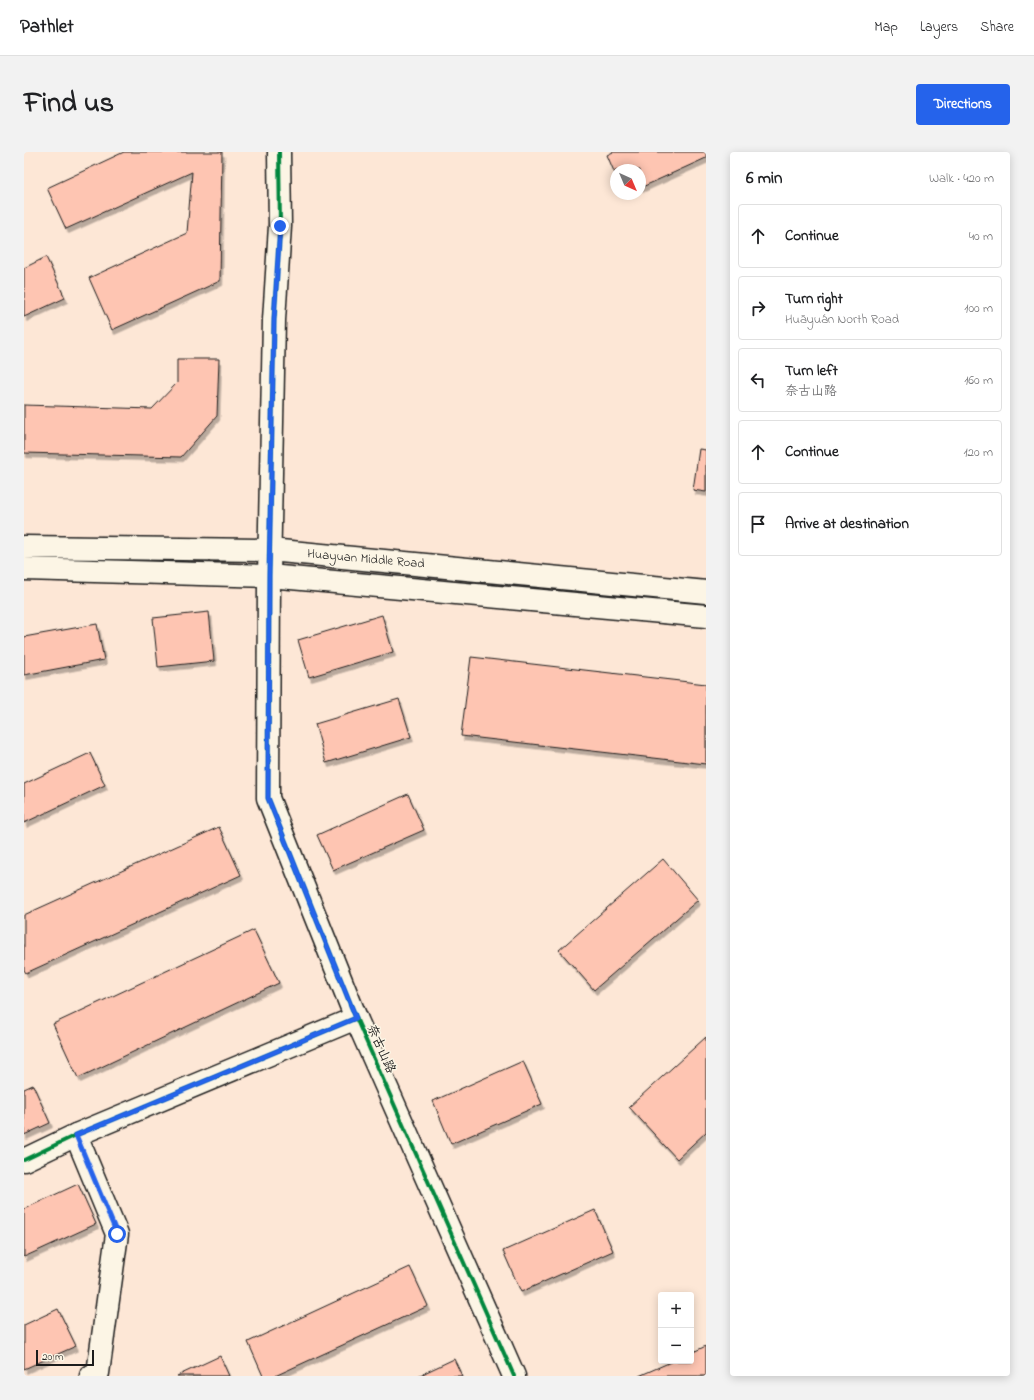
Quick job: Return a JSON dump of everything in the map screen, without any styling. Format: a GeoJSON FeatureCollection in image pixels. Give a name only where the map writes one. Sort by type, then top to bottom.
{"type":"FeatureCollection","features":[{"type":"Feature","properties":{"kind":"street","name":"奈古山路"},"geometry":{"type":"LineString","coordinates":[[279,152],[280,226],[274,320],[269,576],[268,798],[356,1018],[514,1376]]}},
{"type":"Feature","properties":{"kind":"street","name":"Huayuan Middle Road"},"geometry":{"type":"LineString","coordinates":[[24,547],[270,550],[706,592]]}},
{"type":"Feature","properties":{"kind":"street","name":"Huayuan Middle Road"},"geometry":{"type":"LineString","coordinates":[[24,568],[269,576],[706,616]]}},
{"type":"Feature","properties":{"kind":"street"},"geometry":{"type":"LineString","coordinates":[[24,1160],[76,1135],[356,1018]]}},
{"type":"Feature","properties":{"kind":"street"},"geometry":{"type":"LineString","coordinates":[[76,1135],[117,1234],[98,1373],[91,1376]]}},
{"type":"Feature","properties":{"kind":"building"},"geometry":{"type":"Polygon","coordinates":[[[124,152],[222,152],[220,281],[112,330],[89,278],[187,233],[192,172],[66,229],[47,188],[124,152]]]}},
{"type":"Feature","properties":{"kind":"building"},"geometry":{"type":"Polygon","coordinates":[[[613,152],[706,152],[706,158],[646,185],[646,164],[611,164],[607,155],[613,152]]]}},
{"type":"Feature","properties":{"kind":"building"},"geometry":{"type":"Polygon","coordinates":[[[46,257],[65,298],[24,317],[24,268],[46,257]]]}},
{"type":"Feature","properties":{"kind":"building"},"geometry":{"type":"Polygon","coordinates":[[[177,359],[219,359],[217,416],[181,457],[24,453],[24,405],[152,409],[177,383],[177,359]]]}},
{"type":"Feature","properties":{"kind":"building"},"geometry":{"type":"Polygon","coordinates":[[[699,449],[706,450],[706,492],[693,490],[699,449]]]}},
{"type":"Feature","properties":{"kind":"building"},"geometry":{"type":"Polygon","coordinates":[[[209,612],[214,661],[158,667],[153,618],[209,612]]]}},
{"type":"Feature","properties":{"kind":"building"},"geometry":{"type":"Polygon","coordinates":[[[382,615],[393,652],[309,677],[298,640],[382,615]]]}},
{"type":"Feature","properties":{"kind":"building"},"geometry":{"type":"Polygon","coordinates":[[[97,624],[104,660],[24,675],[24,637],[97,624]]]}},
{"type":"Feature","properties":{"kind":"building"},"geometry":{"type":"Polygon","coordinates":[[[471,657],[706,684],[706,764],[461,736],[471,657]]]}},
{"type":"Feature","properties":{"kind":"building"},"geometry":{"type":"Polygon","coordinates":[[[399,699],[411,737],[326,763],[315,724],[399,699]]]}},
{"type":"Feature","properties":{"kind":"building"},"geometry":{"type":"Polygon","coordinates":[[[90,753],[105,785],[24,823],[24,784],[90,753]]]}},
{"type":"Feature","properties":{"kind":"building"},"geometry":{"type":"Polygon","coordinates":[[[408,794],[424,830],[333,870],[317,835],[408,794]]]}},
{"type":"Feature","properties":{"kind":"building"},"geometry":{"type":"Polygon","coordinates":[[[219,827],[241,875],[26,973],[24,970],[24,915],[219,827]]]}},
{"type":"Feature","properties":{"kind":"building"},"geometry":{"type":"Polygon","coordinates":[[[663,859],[698,900],[594,990],[559,950],[663,859]]]}},
{"type":"Feature","properties":{"kind":"building"},"geometry":{"type":"Polygon","coordinates":[[[254,930],[279,983],[78,1078],[53,1024],[254,930]]]}},
{"type":"Feature","properties":{"kind":"building"},"geometry":{"type":"Polygon","coordinates":[[[706,1037],[706,1132],[677,1159],[629,1107],[706,1037]]]}},
{"type":"Feature","properties":{"kind":"building"},"geometry":{"type":"Polygon","coordinates":[[[523,1061],[542,1104],[451,1144],[433,1101],[523,1061]]]}},
{"type":"Feature","properties":{"kind":"building"},"geometry":{"type":"Polygon","coordinates":[[[33,1085],[50,1123],[24,1135],[24,1089],[33,1085]]]}},
{"type":"Feature","properties":{"kind":"building"},"geometry":{"type":"Polygon","coordinates":[[[78,1184],[96,1224],[24,1257],[24,1209],[78,1184]]]}},
{"type":"Feature","properties":{"kind":"building"},"geometry":{"type":"Polygon","coordinates":[[[595,1210],[613,1251],[521,1292],[503,1251],[595,1210]]]}},
{"type":"Feature","properties":{"kind":"building"},"geometry":{"type":"Polygon","coordinates":[[[410,1267],[428,1306],[275,1376],[263,1376],[248,1342],[410,1267]]]}},
{"type":"Feature","properties":{"kind":"building"},"geometry":{"type":"Polygon","coordinates":[[[58,1309],[76,1346],[24,1369],[24,1325],[58,1309]]]}},
{"type":"Feature","properties":{"kind":"building"},"geometry":{"type":"Polygon","coordinates":[[[706,1346],[706,1376],[639,1376],[666,1364],[694,1364],[694,1352],[706,1346]]]}},
{"type":"Feature","properties":{"kind":"building"},"geometry":{"type":"Polygon","coordinates":[[[220,1356],[229,1376],[177,1376],[220,1356]]]}},
{"type":"Feature","properties":{"kind":"building"},"geometry":{"type":"Polygon","coordinates":[[[454,1359],[462,1376],[418,1376],[454,1359]]]}},
{"type":"Feature","properties":{"kind":"cycle path"},"geometry":{"type":"LineString","coordinates":[[279,152],[280,226],[274,320],[269,576],[268,798],[356,1018],[514,1376]]}},
{"type":"Feature","properties":{"kind":"cycle path"},"geometry":{"type":"LineString","coordinates":[[24,1160],[76,1135],[356,1018]]}},
{"type":"Feature","properties":{"kind":"route"},"geometry":{"type":"LineString","coordinates":[[117,1234],[76,1135],[356,1018],[268,798],[269,576],[274,320],[280,226]]}}]}
